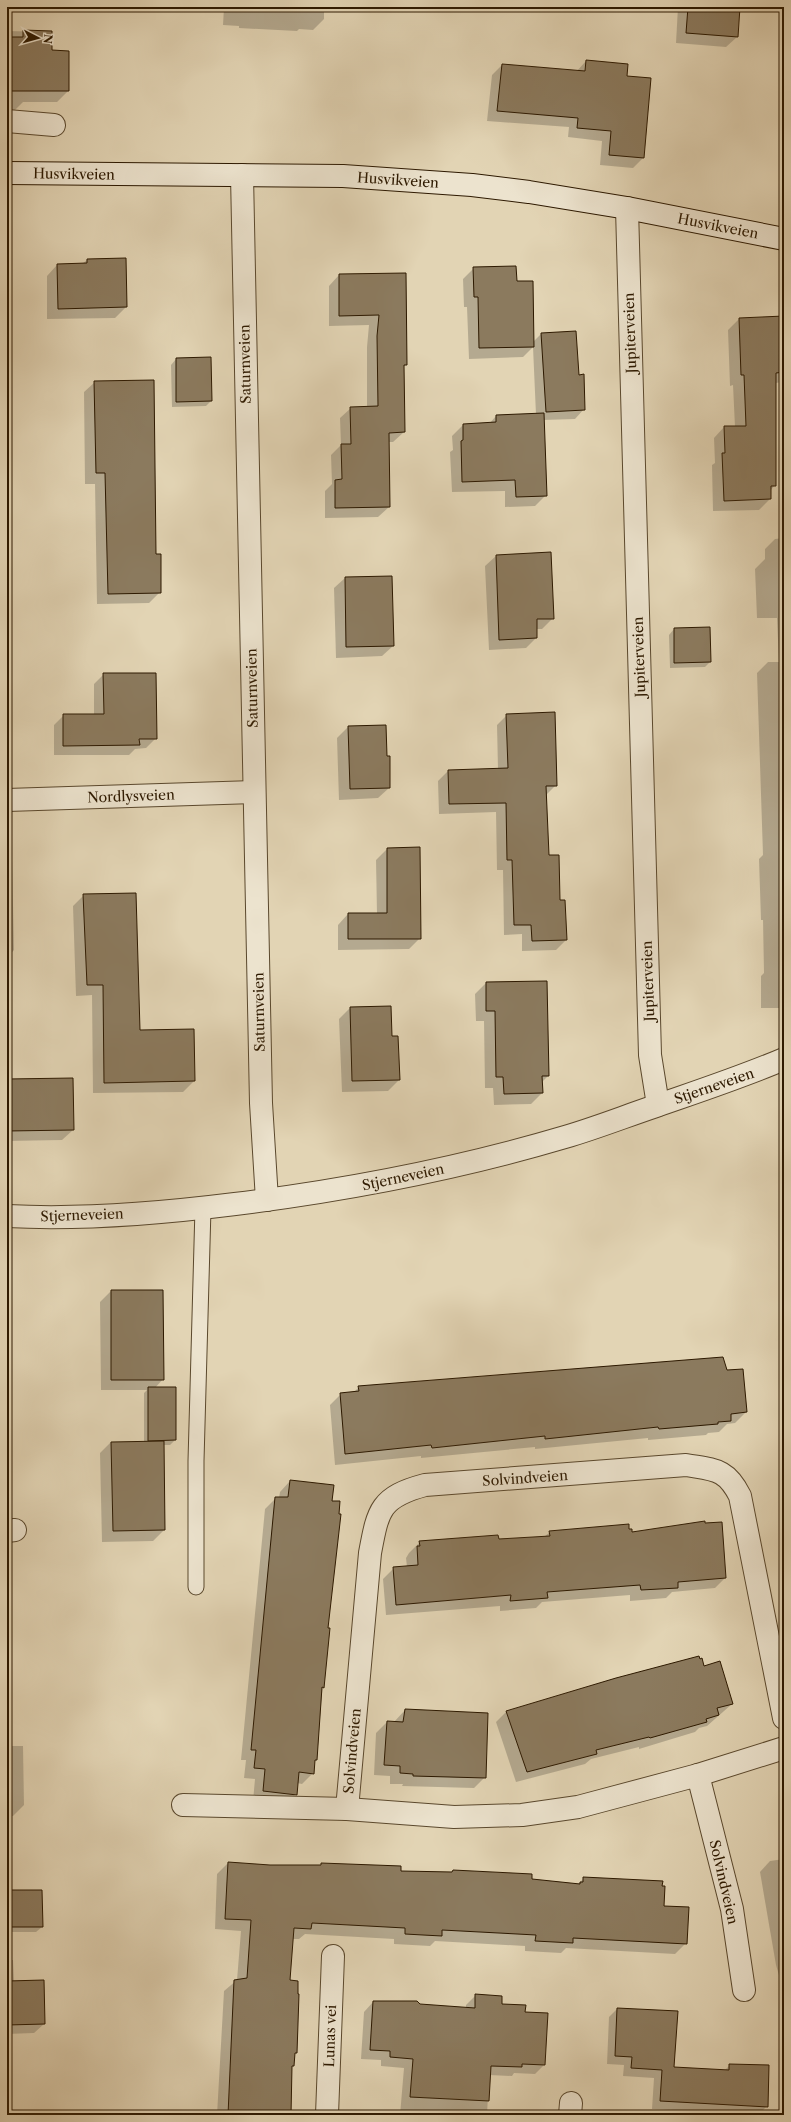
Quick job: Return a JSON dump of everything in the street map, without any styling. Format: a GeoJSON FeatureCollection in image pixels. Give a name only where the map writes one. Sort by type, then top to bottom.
{"type":"FeatureCollection","features":[{"type":"Feature","properties":{"kind":"street"},"geometry":{"type":"LineString","coordinates":[[7,122],[54,124]]}},
{"type":"Feature","properties":{"kind":"street","name":"Husvikveien"},"geometry":{"type":"LineString","coordinates":[[7,173],[343,176],[472,185],[627,208],[784,240]]}},
{"type":"Feature","properties":{"kind":"street","name":"Saturnveien"},"geometry":{"type":"LineString","coordinates":[[242,175],[261,1103],[267,1200]]}},
{"type":"Feature","properties":{"kind":"street","name":"Jupiterveien"},"geometry":{"type":"LineString","coordinates":[[627,208],[650,1055],[658,1105]]}},
{"type":"Feature","properties":{"kind":"street","name":"Nordlysveien"},"geometry":{"type":"LineString","coordinates":[[7,800],[254,792]]}},
{"type":"Feature","properties":{"kind":"street","name":"Stjerneveien"},"geometry":{"type":"LineString","coordinates":[[7,1216],[29,1217],[140,1213],[203,1208],[366,1185],[449,1168],[566,1137],[739,1079],[784,1059]]}},
{"type":"Feature","properties":{"kind":"street","name":"Solvindveien"},"geometry":{"type":"LineString","coordinates":[[347,1809],[370,1552],[375,1524],[380,1511],[388,1501],[402,1491],[425,1485],[686,1465],[714,1470],[732,1480],[740,1496],[784,1718]]}},
{"type":"Feature","properties":{"kind":"street","name":"Solvindveien"},"geometry":{"type":"LineString","coordinates":[[183,1804],[347,1809],[454,1817],[522,1816],[578,1806],[698,1775],[784,1748]]}},
{"type":"Feature","properties":{"kind":"street","name":"Solvindveien"},"geometry":{"type":"LineString","coordinates":[[698,1775],[732,1909],[744,1990]]}},
{"type":"Feature","properties":{"kind":"street","name":"Lunas vei"},"geometry":{"type":"LineString","coordinates":[[327,2115],[333,1956]]}},
{"type":"Feature","properties":{"kind":"lane"},"geometry":{"type":"LineString","coordinates":[[196,1587],[196,1461],[203,1208]]}},
{"type":"Feature","properties":{"kind":"building"},"geometry":{"type":"Polygon","coordinates":[[[688,7],[740,7],[738,37],[686,33],[688,7]]]}},
{"type":"Feature","properties":{"kind":"building"},"geometry":{"type":"Polygon","coordinates":[[[23,30],[52,31],[52,50],[69,51],[69,91],[7,91],[7,37],[23,37],[23,30]]]}},
{"type":"Feature","properties":{"kind":"building"},"geometry":{"type":"Polygon","coordinates":[[[586,60],[628,64],[627,76],[651,78],[644,158],[609,155],[611,131],[577,128],[578,118],[497,111],[502,64],[585,71],[586,60]]]}},
{"type":"Feature","properties":{"kind":"building"},"geometry":{"type":"Polygon","coordinates":[[[126,258],[127,307],[58,309],[57,264],[87,263],[87,259],[126,258]]]}},
{"type":"Feature","properties":{"kind":"building"},"geometry":{"type":"Polygon","coordinates":[[[516,266],[517,281],[533,281],[534,347],[479,348],[478,297],[474,297],[473,267],[516,266]]]}},
{"type":"Feature","properties":{"kind":"building"},"geometry":{"type":"Polygon","coordinates":[[[406,273],[407,365],[404,365],[405,432],[389,433],[390,507],[335,508],[335,480],[342,479],[341,444],[351,444],[350,407],[378,406],[377,336],[379,315],[339,316],[339,274],[406,273]]]}},
{"type":"Feature","properties":{"kind":"building"},"geometry":{"type":"Polygon","coordinates":[[[784,316],[784,372],[776,373],[776,486],[771,486],[771,499],[724,501],[722,453],[725,453],[724,426],[746,426],[744,375],[741,375],[739,318],[784,316]]]}},
{"type":"Feature","properties":{"kind":"building"},"geometry":{"type":"Polygon","coordinates":[[[576,331],[579,375],[584,374],[585,410],[546,412],[541,333],[576,331]]]}},
{"type":"Feature","properties":{"kind":"building"},"geometry":{"type":"Polygon","coordinates":[[[211,357],[212,401],[176,402],[176,358],[211,357]]]}},
{"type":"Feature","properties":{"kind":"building"},"geometry":{"type":"Polygon","coordinates":[[[154,380],[156,554],[161,554],[161,593],[108,594],[105,473],[96,473],[94,381],[154,380]]]}},
{"type":"Feature","properties":{"kind":"building"},"geometry":{"type":"Polygon","coordinates":[[[544,413],[547,496],[516,497],[515,480],[462,482],[461,441],[463,440],[463,424],[496,422],[496,415],[544,413]]]}},
{"type":"Feature","properties":{"kind":"building"},"geometry":{"type":"Polygon","coordinates":[[[551,552],[554,619],[537,619],[537,638],[499,640],[496,555],[551,552]]]}},
{"type":"Feature","properties":{"kind":"building"},"geometry":{"type":"Polygon","coordinates":[[[392,576],[394,646],[346,647],[345,577],[392,576]]]}},
{"type":"Feature","properties":{"kind":"building"},"geometry":{"type":"Polygon","coordinates":[[[710,627],[711,662],[674,663],[674,628],[710,627]]]}},
{"type":"Feature","properties":{"kind":"building"},"geometry":{"type":"Polygon","coordinates":[[[103,673],[156,673],[157,739],[139,739],[140,745],[63,746],[63,714],[104,714],[103,673]]]}},
{"type":"Feature","properties":{"kind":"building"},"geometry":{"type":"Polygon","coordinates":[[[555,712],[557,786],[546,786],[549,855],[559,855],[560,900],[565,900],[567,940],[532,941],[531,925],[514,925],[512,860],[507,860],[506,803],[449,804],[448,770],[508,768],[506,714],[555,712]]]}},
{"type":"Feature","properties":{"kind":"building"},"geometry":{"type":"Polygon","coordinates":[[[386,725],[387,756],[390,756],[390,788],[350,789],[348,726],[386,725]]]}},
{"type":"Feature","properties":{"kind":"building"},"geometry":{"type":"Polygon","coordinates":[[[420,847],[421,939],[348,939],[348,913],[387,913],[387,848],[420,847]]]}},
{"type":"Feature","properties":{"kind":"building"},"geometry":{"type":"Polygon","coordinates":[[[136,893],[140,1030],[194,1029],[195,1081],[104,1083],[103,985],[87,985],[83,894],[136,893]]]}},
{"type":"Feature","properties":{"kind":"building"},"geometry":{"type":"Polygon","coordinates":[[[547,981],[549,1076],[542,1076],[543,1093],[504,1094],[503,1077],[496,1077],[495,1011],[486,1011],[486,982],[547,981]]]}},
{"type":"Feature","properties":{"kind":"building"},"geometry":{"type":"Polygon","coordinates":[[[391,1006],[392,1036],[398,1036],[400,1080],[352,1081],[350,1007],[391,1006]]]}},
{"type":"Feature","properties":{"kind":"building"},"geometry":{"type":"Polygon","coordinates":[[[73,1078],[74,1130],[7,1131],[7,1079],[73,1078]]]}},
{"type":"Feature","properties":{"kind":"building"},"geometry":{"type":"Polygon","coordinates":[[[111,1290],[163,1290],[164,1380],[111,1380],[111,1290]]]}},
{"type":"Feature","properties":{"kind":"building"},"geometry":{"type":"Polygon","coordinates":[[[723,1357],[727,1370],[743,1369],[747,1412],[731,1414],[731,1421],[718,1422],[718,1424],[659,1429],[658,1427],[545,1439],[545,1436],[432,1448],[431,1445],[345,1454],[340,1393],[359,1391],[358,1386],[723,1357]]]}},
{"type":"Feature","properties":{"kind":"building"},"geometry":{"type":"Polygon","coordinates":[[[148,1387],[176,1387],[176,1440],[148,1441],[148,1387]]]}},
{"type":"Feature","properties":{"kind":"building"},"geometry":{"type":"Polygon","coordinates":[[[164,1441],[165,1530],[113,1531],[111,1442],[164,1441]]]}},
{"type":"Feature","properties":{"kind":"building"},"geometry":{"type":"Polygon","coordinates":[[[290,1480],[334,1485],[332,1501],[340,1501],[339,1514],[341,1514],[328,1628],[330,1628],[324,1688],[322,1687],[317,1760],[315,1760],[314,1774],[299,1772],[297,1795],[263,1791],[265,1769],[254,1768],[256,1750],[251,1750],[275,1497],[288,1497],[290,1480]]]}},
{"type":"Feature","properties":{"kind":"building"},"geometry":{"type":"Polygon","coordinates":[[[705,1521],[705,1523],[722,1522],[726,1578],[678,1582],[678,1588],[641,1590],[640,1585],[547,1592],[548,1598],[510,1601],[511,1595],[396,1605],[393,1567],[418,1565],[417,1546],[420,1546],[419,1541],[498,1535],[499,1539],[550,1536],[549,1531],[629,1524],[629,1529],[632,1529],[632,1532],[705,1521]]]}},
{"type":"Feature","properties":{"kind":"building"},"geometry":{"type":"Polygon","coordinates":[[[699,1656],[700,1659],[702,1658],[704,1666],[720,1661],[733,1704],[717,1708],[719,1715],[706,1719],[707,1722],[650,1738],[596,1750],[597,1754],[527,1772],[506,1711],[616,1678],[699,1656]]]}},
{"type":"Feature","properties":{"kind":"building"},"geometry":{"type":"Polygon","coordinates":[[[405,1709],[488,1713],[486,1778],[413,1776],[413,1774],[400,1773],[400,1766],[384,1765],[387,1721],[403,1722],[405,1709]]]}},
{"type":"Feature","properties":{"kind":"building"},"geometry":{"type":"Polygon","coordinates":[[[228,1862],[270,1865],[321,1865],[321,1863],[401,1866],[401,1871],[452,1872],[453,1870],[532,1874],[532,1879],[580,1884],[580,1882],[583,1882],[583,1877],[663,1881],[662,1886],[665,1886],[664,1906],[689,1907],[687,1944],[573,1938],[573,1943],[535,1941],[536,1935],[442,1930],[442,1936],[405,1934],[405,1928],[312,1923],[311,1929],[294,1928],[290,1980],[298,1981],[299,1994],[297,2053],[295,2053],[294,2066],[292,2066],[291,2115],[228,2115],[234,1980],[247,1978],[251,1920],[225,1919],[228,1862]]]}},
{"type":"Feature","properties":{"kind":"building"},"geometry":{"type":"Polygon","coordinates":[[[7,1890],[42,1890],[43,1927],[7,1927],[7,1890]]]}},
{"type":"Feature","properties":{"kind":"building"},"geometry":{"type":"Polygon","coordinates":[[[44,1980],[45,2024],[7,2025],[7,1981],[44,1980]]]}},
{"type":"Feature","properties":{"kind":"building"},"geometry":{"type":"Polygon","coordinates":[[[475,1994],[502,1996],[502,2004],[526,2005],[525,2012],[548,2013],[545,2065],[522,2064],[522,2067],[491,2066],[489,2101],[410,2097],[413,2059],[390,2057],[390,2051],[370,2050],[373,2001],[417,2001],[420,2004],[475,2008],[475,1994]]]}},
{"type":"Feature","properties":{"kind":"building"},"geometry":{"type":"Polygon","coordinates":[[[617,2008],[678,2011],[674,2067],[729,2070],[729,2064],[769,2065],[768,2107],[660,2101],[662,2070],[631,2068],[632,2057],[615,2056],[617,2008]]]}}]}
